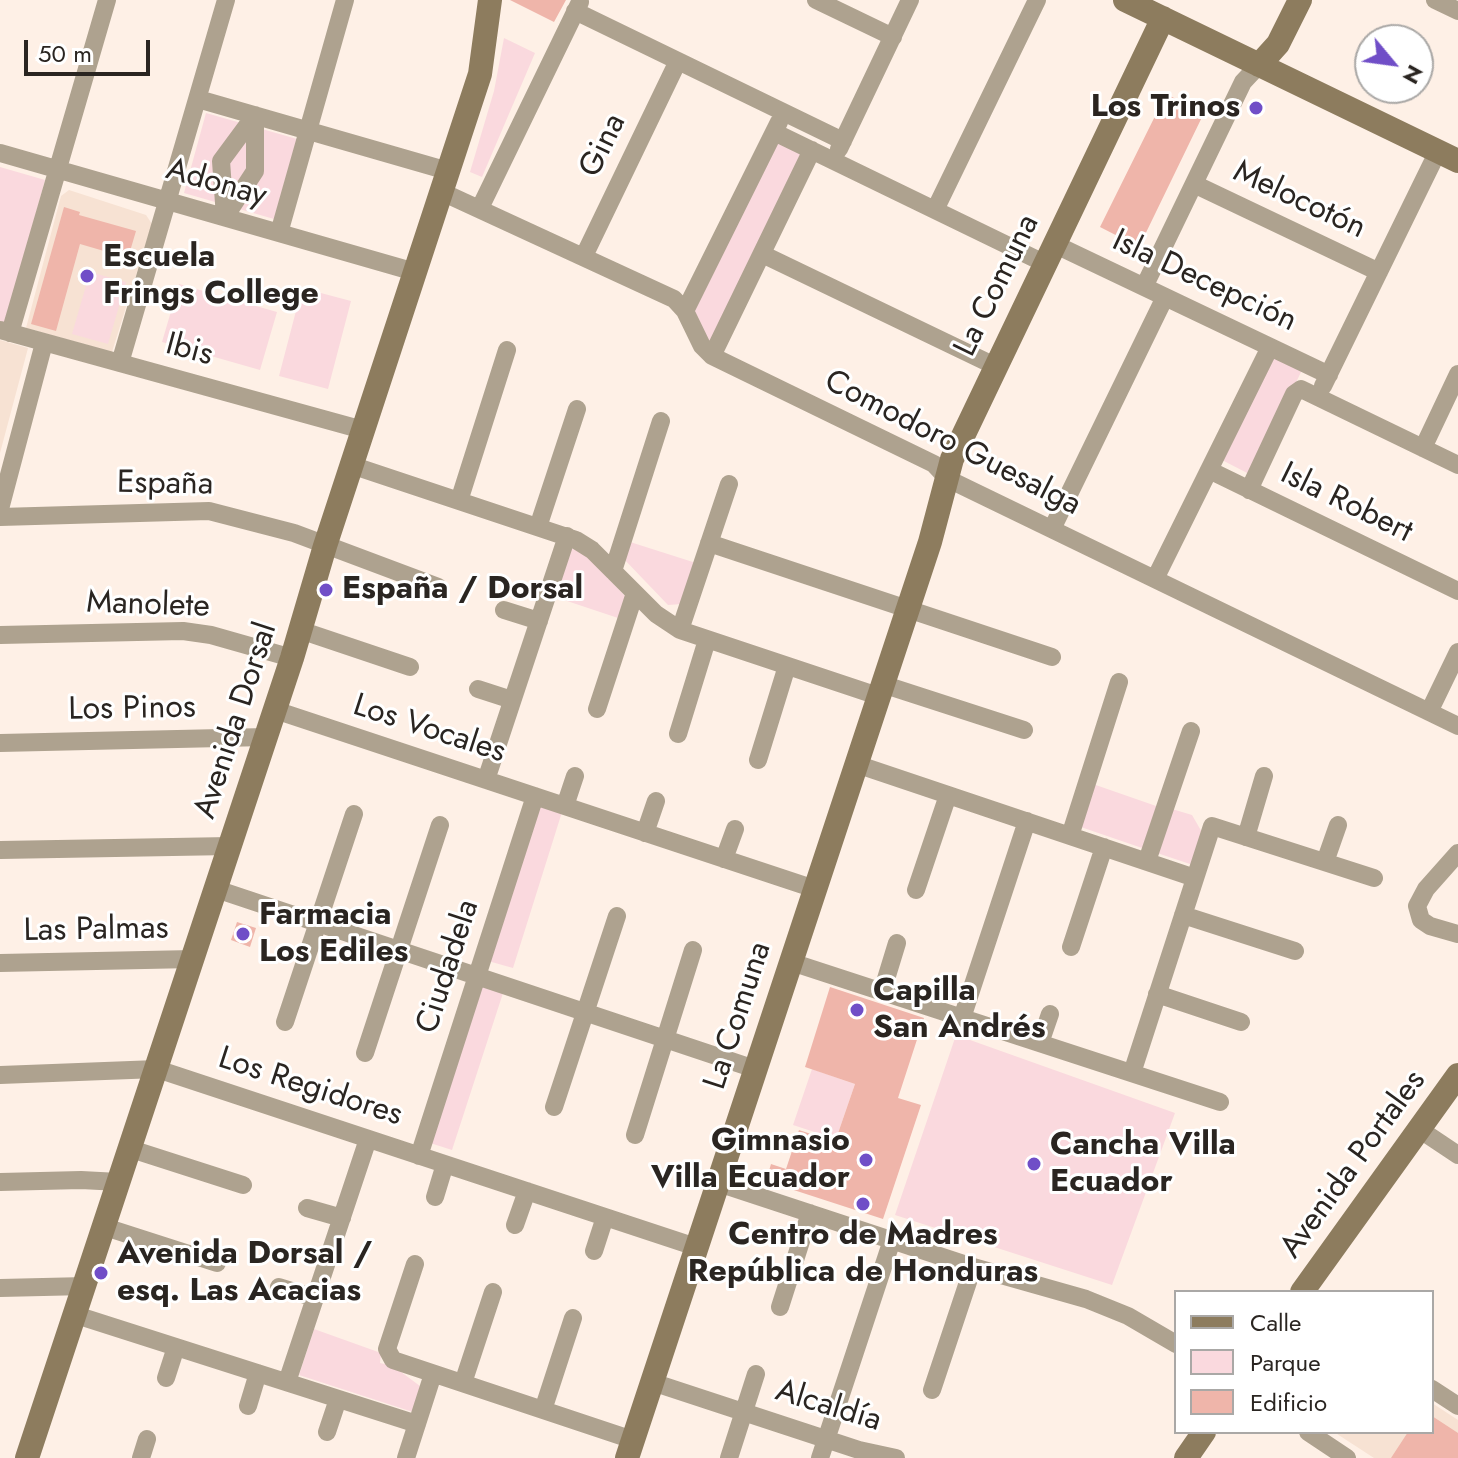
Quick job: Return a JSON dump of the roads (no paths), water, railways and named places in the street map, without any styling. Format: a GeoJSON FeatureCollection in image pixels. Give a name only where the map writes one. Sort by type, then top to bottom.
{"type":"FeatureCollection","features":[{"type":"Feature","properties":{"kind":"street"},"geometry":{"type":"LineString","coordinates":[[5,332],[58,169],[107,0]]}},
{"type":"Feature","properties":{"kind":"street"},"geometry":{"type":"LineString","coordinates":[[120,363],[226,0]]}},
{"type":"Feature","properties":{"kind":"street"},"geometry":{"type":"LineString","coordinates":[[279,233],[345,0]]}},
{"type":"Feature","properties":{"kind":"street","name":"Avenida Dorsal"},"geometry":{"type":"LineString","coordinates":[[27,1458],[275,710],[351,465],[480,74],[490,0]]}},
{"type":"Feature","properties":{"kind":"street"},"geometry":{"type":"LineString","coordinates":[[816,0],[893,37]]}},
{"type":"Feature","properties":{"kind":"street"},"geometry":{"type":"LineString","coordinates":[[833,160],[910,0]]}},
{"type":"Feature","properties":{"kind":"street"},"geometry":{"type":"LineString","coordinates":[[935,210],[1037,0]]}},
{"type":"Feature","properties":{"kind":"street"},"geometry":{"type":"LineString","coordinates":[[1125,0],[1167,10],[1259,65],[1448,156],[1379,272],[1318,397]]}},
{"type":"Feature","properties":{"kind":"street"},"geometry":{"type":"LineString","coordinates":[[1144,287],[1243,82],[1278,44],[1300,0]]}},
{"type":"Feature","properties":{"kind":"street"},"geometry":{"type":"LineString","coordinates":[[1435,0],[1458,11]]}},
{"type":"Feature","properties":{"kind":"street"},"geometry":{"type":"LineString","coordinates":[[480,208],[578,6],[678,61],[843,141]]}},
{"type":"Feature","properties":{"kind":"street","name":"La Comuna"},"geometry":{"type":"LineString","coordinates":[[630,1449],[907,609],[958,443],[1167,10]]}},
{"type":"Feature","properties":{"kind":"street","name":"Gina"},"geometry":{"type":"LineString","coordinates":[[584,256],[678,61]]}},
{"type":"Feature","properties":{"kind":"street"},"geometry":{"type":"LineString","coordinates":[[198,99],[308,131],[445,182],[480,208],[669,297],[685,311],[702,346],[712,356],[812,150]]}},
{"type":"Feature","properties":{"kind":"street"},"geometry":{"type":"LineString","coordinates":[[685,311],[784,112]]}},
{"type":"Feature","properties":{"kind":"street"},"geometry":{"type":"LineString","coordinates":[[225,217],[221,161],[255,115]]}},
{"type":"Feature","properties":{"kind":"street"},"geometry":{"type":"LineString","coordinates":[[225,217],[255,171],[255,115]]}},
{"type":"Feature","properties":{"kind":"street","name":"Isla Decepción"},"geometry":{"type":"LineString","coordinates":[[774,132],[935,210],[1144,287],[1329,375]]}},
{"type":"Feature","properties":{"kind":"street","name":"Adonay"},"geometry":{"type":"LineString","coordinates":[[0,153],[415,272]]}},
{"type":"Feature","properties":{"kind":"street","name":"Melocotón"},"geometry":{"type":"LineString","coordinates":[[1194,184],[1379,272]]}},
{"type":"Feature","properties":{"kind":"street"},"geometry":{"type":"LineString","coordinates":[[762,254],[995,366]]}},
{"type":"Feature","properties":{"kind":"street"},"geometry":{"type":"LineString","coordinates":[[1052,529],[1165,297]]}},
{"type":"Feature","properties":{"kind":"street","name":"Ibis"},"geometry":{"type":"LineString","coordinates":[[5,332],[363,430]]}},
{"type":"Feature","properties":{"kind":"street"},"geometry":{"type":"LineString","coordinates":[[0,509],[44,343]]}},
{"type":"Feature","properties":{"kind":"street"},"geometry":{"type":"LineString","coordinates":[[1155,579],[1270,347]]}},
{"type":"Feature","properties":{"kind":"street"},"geometry":{"type":"LineString","coordinates":[[459,501],[507,350]]}},
{"type":"Feature","properties":{"kind":"street","name":"Comodoro Guesalga"},"geometry":{"type":"LineString","coordinates":[[712,356],[934,464],[948,479],[1458,726]]}},
{"type":"Feature","properties":{"kind":"street"},"geometry":{"type":"LineString","coordinates":[[1423,448],[1458,374]]}},
{"type":"Feature","properties":{"kind":"street"},"geometry":{"type":"LineString","coordinates":[[1249,490],[1294,394],[1299,390],[1458,465]]}},
{"type":"Feature","properties":{"kind":"street"},"geometry":{"type":"LineString","coordinates":[[538,527],[577,409]]}},
{"type":"Feature","properties":{"kind":"street"},"geometry":{"type":"LineString","coordinates":[[613,571],[661,421]]}},
{"type":"Feature","properties":{"kind":"street"},"geometry":{"type":"LineString","coordinates":[[351,465],[567,536],[592,550],[656,614],[680,630],[787,666],[1024,730]]}},
{"type":"Feature","properties":{"kind":"street","name":"Isla Robert"},"geometry":{"type":"LineString","coordinates":[[1209,470],[1458,591]]}},
{"type":"Feature","properties":{"kind":"street"},"geometry":{"type":"LineString","coordinates":[[680,630],[729,484]]}},
{"type":"Feature","properties":{"kind":"street","name":"España"},"geometry":{"type":"LineString","coordinates":[[0,517],[209,511],[294,533],[438,587]]}},
{"type":"Feature","properties":{"kind":"street"},"geometry":{"type":"LineString","coordinates":[[486,780],[567,536]]}},
{"type":"Feature","properties":{"kind":"street"},"geometry":{"type":"LineString","coordinates":[[709,543],[1052,657]]}},
{"type":"Feature","properties":{"kind":"street"},"geometry":{"type":"LineString","coordinates":[[597,709],[635,593]]}},
{"type":"Feature","properties":{"kind":"street"},"geometry":{"type":"LineString","coordinates":[[504,610],[539,621]]}},
{"type":"Feature","properties":{"kind":"street"},"geometry":{"type":"LineString","coordinates":[[300,630],[410,667]]}},
{"type":"Feature","properties":{"kind":"street","name":"Manolete"},"geometry":{"type":"LineString","coordinates":[[0,635],[183,631],[211,635],[292,658]]}},
{"type":"Feature","properties":{"kind":"street"},"geometry":{"type":"LineString","coordinates":[[678,734],[707,640]]}},
{"type":"Feature","properties":{"kind":"street"},"geometry":{"type":"LineString","coordinates":[[1429,712],[1458,652]]}},
{"type":"Feature","properties":{"kind":"street"},"geometry":{"type":"LineString","coordinates":[[758,760],[787,666]]}},
{"type":"Feature","properties":{"kind":"street"},"geometry":{"type":"LineString","coordinates":[[1070,836],[1119,682]]}},
{"type":"Feature","properties":{"kind":"street"},"geometry":{"type":"LineString","coordinates":[[478,689],[512,700]]}},
{"type":"Feature","properties":{"kind":"street","name":"Los Vocales"},"geometry":{"type":"LineString","coordinates":[[275,710],[815,889]]}},
{"type":"Feature","properties":{"kind":"street"},"geometry":{"type":"LineString","coordinates":[[1147,861],[1191,731]]}},
{"type":"Feature","properties":{"kind":"street","name":"Los Pinos"},"geometry":{"type":"LineString","coordinates":[[0,743],[266,737]]}},
{"type":"Feature","properties":{"kind":"street"},"geometry":{"type":"LineString","coordinates":[[856,764],[1195,878]]}},
{"type":"Feature","properties":{"kind":"street"},"geometry":{"type":"LineString","coordinates":[[565,806],[575,776]]}},
{"type":"Feature","properties":{"kind":"street"},"geometry":{"type":"LineString","coordinates":[[1246,837],[1264,776]]}},
{"type":"Feature","properties":{"kind":"street"},"geometry":{"type":"LineString","coordinates":[[916,890],[948,795]]}},
{"type":"Feature","properties":{"kind":"street","name":"Ciudadela"},"geometry":{"type":"LineString","coordinates":[[419,1156],[535,796]]}},
{"type":"Feature","properties":{"kind":"street"},"geometry":{"type":"LineString","coordinates":[[645,833],[656,801]]}},
{"type":"Feature","properties":{"kind":"street"},"geometry":{"type":"LineString","coordinates":[[285,1022],[354,814]]}},
{"type":"Feature","properties":{"kind":"street"},"geometry":{"type":"LineString","coordinates":[[962,1018],[1027,821]]}},
{"type":"Feature","properties":{"kind":"street"},"geometry":{"type":"LineString","coordinates":[[365,1053],[440,825]]}},
{"type":"Feature","properties":{"kind":"street"},"geometry":{"type":"LineString","coordinates":[[1325,862],[1338,825]]}},
{"type":"Feature","properties":{"kind":"street"},"geometry":{"type":"LineString","coordinates":[[1132,1073],[1212,826],[1374,878]]}},
{"type":"Feature","properties":{"kind":"street"},"geometry":{"type":"LineString","coordinates":[[724,859],[735,829]]}},
{"type":"Feature","properties":{"kind":"street"},"geometry":{"type":"LineString","coordinates":[[0,850],[230,846]]}},
{"type":"Feature","properties":{"kind":"street"},"geometry":{"type":"LineString","coordinates":[[1071,947],[1104,847]]}},
{"type":"Feature","properties":{"kind":"street"},"geometry":{"type":"LineString","coordinates":[[1458,853],[1419,897],[1418,913],[1421,920],[1430,926],[1458,934]]}},
{"type":"Feature","properties":{"kind":"street"},"geometry":{"type":"LineString","coordinates":[[216,889],[755,1069]]}},
{"type":"Feature","properties":{"kind":"street"},"geometry":{"type":"LineString","coordinates":[[1183,915],[1295,951]]}},
{"type":"Feature","properties":{"kind":"street"},"geometry":{"type":"LineString","coordinates":[[554,1107],[617,916]]}},
{"type":"Feature","properties":{"kind":"street"},"geometry":{"type":"LineString","coordinates":[[882,992],[897,943]]}},
{"type":"Feature","properties":{"kind":"street"},"geometry":{"type":"LineString","coordinates":[[635,1135],[693,950]]}},
{"type":"Feature","properties":{"kind":"street","name":"Las Palmas"},"geometry":{"type":"LineString","coordinates":[[0,963],[193,959]]}},
{"type":"Feature","properties":{"kind":"street"},"geometry":{"type":"LineString","coordinates":[[791,962],[1220,1102]]}},
{"type":"Feature","properties":{"kind":"street"},"geometry":{"type":"LineString","coordinates":[[1157,994],[1241,1022]]}},
{"type":"Feature","properties":{"kind":"street"},"geometry":{"type":"LineString","coordinates":[[1040,1043],[1050,1014]]}},
{"type":"Feature","properties":{"kind":"street"},"geometry":{"type":"LineString","coordinates":[[0,1075],[157,1069]]}},
{"type":"Feature","properties":{"kind":"street","name":"Los Regidores"},"geometry":{"type":"LineString","coordinates":[[157,1069],[696,1247]]}},
{"type":"Feature","properties":{"kind":"street","name":"Avenida Portales"},"geometry":{"type":"LineString","coordinates":[[1303,1290],[1458,1075]]}},
{"type":"Feature","properties":{"kind":"street"},"geometry":{"type":"LineString","coordinates":[[1419,1129],[1458,1155]]}},
{"type":"Feature","properties":{"kind":"street"},"geometry":{"type":"LineString","coordinates":[[287,1382],[368,1139]]}},
{"type":"Feature","properties":{"kind":"street"},"geometry":{"type":"LineString","coordinates":[[131,1149],[243,1185]]}},
{"type":"Feature","properties":{"kind":"street"},"geometry":{"type":"LineString","coordinates":[[435,1197],[445,1164]]}},
{"type":"Feature","properties":{"kind":"street"},"geometry":{"type":"LineString","coordinates":[[0,1182],[119,1182]]}},
{"type":"Feature","properties":{"kind":"street"},"geometry":{"type":"LineString","coordinates":[[718,1183],[973,1267],[1108,1307],[1174,1343]]}},
{"type":"Feature","properties":{"kind":"street"},"geometry":{"type":"LineString","coordinates":[[515,1225],[527,1191]]}},
{"type":"Feature","properties":{"kind":"street"},"geometry":{"type":"LineString","coordinates":[[307,1208],[342,1218]]}},
{"type":"Feature","properties":{"kind":"street"},"geometry":{"type":"LineString","coordinates":[[780,1307],[810,1213]]}},
{"type":"Feature","properties":{"kind":"street"},"geometry":{"type":"LineString","coordinates":[[594,1251],[605,1217]]}},
{"type":"Feature","properties":{"kind":"street"},"geometry":{"type":"LineString","coordinates":[[105,1227],[217,1263]]}},
{"type":"Feature","properties":{"kind":"street"},"geometry":{"type":"LineString","coordinates":[[820,1458],[892,1240]]}},
{"type":"Feature","properties":{"kind":"street"},"geometry":{"type":"LineString","coordinates":[[415,1264],[387,1349],[393,1360],[543,1410],[630,1449]]}},
{"type":"Feature","properties":{"kind":"street"},"geometry":{"type":"LineString","coordinates":[[932,1390],[973,1267]]}},
{"type":"Feature","properties":{"kind":"street"},"geometry":{"type":"LineString","coordinates":[[0,1288],[86,1286]]}},
{"type":"Feature","properties":{"kind":"street"},"geometry":{"type":"LineString","coordinates":[[279,1287],[315,1298]]}},
{"type":"Feature","properties":{"kind":"street"},"geometry":{"type":"LineString","coordinates":[[463,1383],[493,1292]]}},
{"type":"Feature","properties":{"kind":"street"},"geometry":{"type":"LineString","coordinates":[[76,1315],[417,1424]]}},
{"type":"Feature","properties":{"kind":"street"},"geometry":{"type":"LineString","coordinates":[[543,1410],[573,1318]]}},
{"type":"Feature","properties":{"kind":"street"},"geometry":{"type":"LineString","coordinates":[[166,1378],[176,1347]]}},
{"type":"Feature","properties":{"kind":"street"},"geometry":{"type":"LineString","coordinates":[[248,1406],[258,1373]]}},
{"type":"Feature","properties":{"kind":"street"},"geometry":{"type":"LineString","coordinates":[[406,1458],[433,1374]]}},
{"type":"Feature","properties":{"kind":"street","name":"Alcaldía"},"geometry":{"type":"LineString","coordinates":[[729,1458],[756,1374]]}},
{"type":"Feature","properties":{"kind":"street","name":"Alcaldía"},"geometry":{"type":"LineString","coordinates":[[652,1382],[826,1439],[896,1458]]}},
{"type":"Feature","properties":{"kind":"street"},"geometry":{"type":"LineString","coordinates":[[1434,1390],[1458,1406]]}},
{"type":"Feature","properties":{"kind":"street"},"geometry":{"type":"LineString","coordinates":[[327,1432],[338,1399]]}},
{"type":"Feature","properties":{"kind":"street"},"geometry":{"type":"LineString","coordinates":[[1186,1458],[1203,1434]]}},
{"type":"Feature","properties":{"kind":"street"},"geometry":{"type":"LineString","coordinates":[[1311,1434],[1347,1458]]}},
{"type":"Feature","properties":{"kind":"street"},"geometry":{"type":"LineString","coordinates":[[141,1458],[147,1439]]}},
{"type":"Feature","properties":{"kind":"place","name":"Los Trinos"},"geometry":{"type":"Point","coordinates":[1256,108]}},
{"type":"Feature","properties":{"kind":"place","name":"Escuela Frings College"},"geometry":{"type":"Point","coordinates":[87,276]}},
{"type":"Feature","properties":{"kind":"place","name":"España / Dorsal"},"geometry":{"type":"Point","coordinates":[326,590]}},
{"type":"Feature","properties":{"kind":"place","name":"Farmacia Los Ediles"},"geometry":{"type":"Point","coordinates":[243,934]}},
{"type":"Feature","properties":{"kind":"place","name":"Capilla San Andrés"},"geometry":{"type":"Point","coordinates":[857,1010]}},
{"type":"Feature","properties":{"kind":"place","name":"Gimnasio Villa Ecuador"},"geometry":{"type":"Point","coordinates":[866,1160]}},
{"type":"Feature","properties":{"kind":"place","name":"Cancha Villa Ecuador"},"geometry":{"type":"Point","coordinates":[1034,1164]}},
{"type":"Feature","properties":{"kind":"place","name":"Centro de Madres República de Honduras"},"geometry":{"type":"Point","coordinates":[863,1204]}},
{"type":"Feature","properties":{"kind":"place","name":"Avenida Dorsal / esq. Las Acacias"},"geometry":{"type":"Point","coordinates":[101,1273]}}]}
